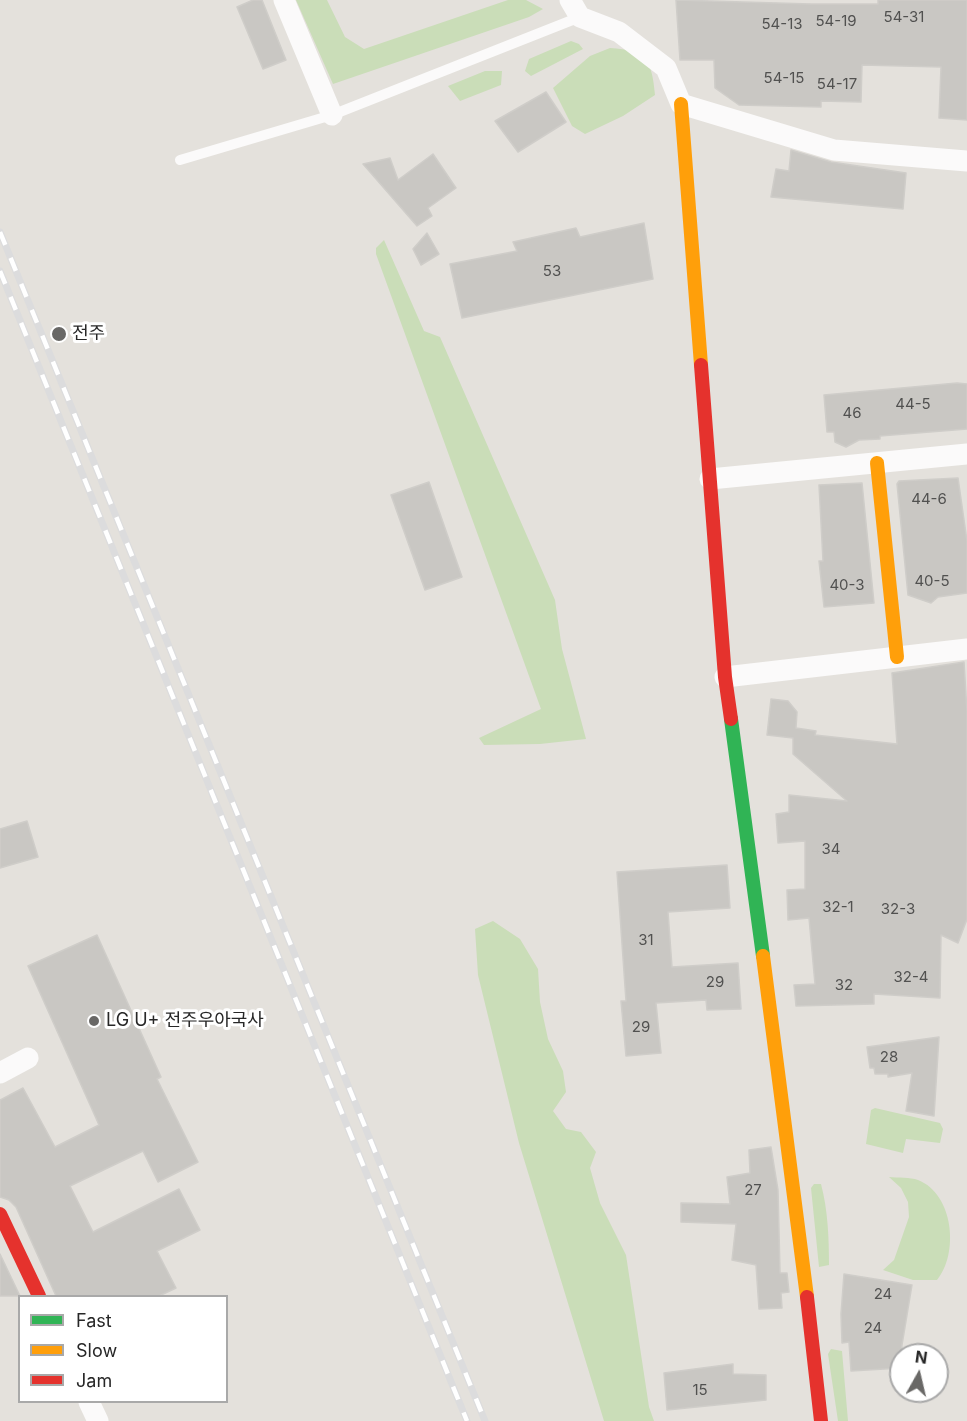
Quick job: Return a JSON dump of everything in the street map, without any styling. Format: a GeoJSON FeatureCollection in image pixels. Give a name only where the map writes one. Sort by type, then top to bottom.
{"type":"FeatureCollection","features":[{"type":"Feature","properties":{"kind":"street"},"geometry":{"type":"LineString","coordinates":[[284,0],[332,115]]}},
{"type":"Feature","properties":{"kind":"street"},"geometry":{"type":"LineString","coordinates":[[575,8],[619,32],[666,68],[681,104],[725,677],[794,1182],[821,1421]]}},
{"type":"Feature","properties":{"kind":"street"},"geometry":{"type":"LineString","coordinates":[[681,104],[834,150],[967,161]]}},
{"type":"Feature","properties":{"kind":"street"},"geometry":{"type":"LineString","coordinates":[[710,479],[967,454]]}},
{"type":"Feature","properties":{"kind":"street"},"geometry":{"type":"LineString","coordinates":[[877,463],[897,657]]}},
{"type":"Feature","properties":{"kind":"street"},"geometry":{"type":"LineString","coordinates":[[725,677],[967,648]]}},
{"type":"Feature","properties":{"kind":"street"},"geometry":{"type":"LineString","coordinates":[[0,1073],[28,1058]]}},
{"type":"Feature","properties":{"kind":"street"},"geometry":{"type":"LineString","coordinates":[[0,1214],[39,1295]]}},
{"type":"Feature","properties":{"kind":"street"},"geometry":{"type":"LineString","coordinates":[[90,1403],[98,1421]]}},
{"type":"Feature","properties":{"kind":"lane"},"geometry":{"type":"LineString","coordinates":[[180,160],[332,115],[575,8]]}},
{"type":"Feature","properties":{"kind":"green space"},"geometry":{"type":"Polygon","coordinates":[[[296,0],[327,0],[345,37],[364,49],[508,0],[526,0],[543,9],[529,17],[333,84],[296,0]]]}},
{"type":"Feature","properties":{"kind":"green space"},"geometry":{"type":"Polygon","coordinates":[[[571,41],[579,44],[583,49],[531,76],[525,71],[529,59],[571,41]]]}},
{"type":"Feature","properties":{"kind":"green space"},"geometry":{"type":"Polygon","coordinates":[[[610,48],[632,51],[645,59],[652,73],[655,95],[623,116],[585,134],[572,126],[553,88],[590,56],[610,48]]]}},
{"type":"Feature","properties":{"kind":"green space"},"geometry":{"type":"Polygon","coordinates":[[[485,71],[502,71],[501,85],[460,101],[448,86],[485,71]]]}},
{"type":"Feature","properties":{"kind":"green space"},"geometry":{"type":"Polygon","coordinates":[[[384,240],[424,331],[440,337],[555,600],[562,649],[586,739],[540,744],[484,745],[479,738],[541,709],[376,254],[376,248],[384,240]]]}},
{"type":"Feature","properties":{"kind":"green space"},"geometry":{"type":"Polygon","coordinates":[[[493,921],[520,939],[538,969],[540,1002],[548,1039],[563,1071],[566,1092],[553,1111],[566,1129],[581,1132],[596,1152],[590,1168],[600,1203],[626,1255],[649,1407],[654,1421],[604,1421],[519,1143],[478,975],[475,929],[493,921]]]}},
{"type":"Feature","properties":{"kind":"green space"},"geometry":{"type":"Polygon","coordinates":[[[875,1108],[940,1123],[943,1129],[940,1143],[906,1139],[903,1153],[866,1144],[871,1110],[875,1108]]]}},
{"type":"Feature","properties":{"kind":"green space"},"geometry":{"type":"Polygon","coordinates":[[[889,1177],[918,1180],[930,1187],[946,1211],[950,1241],[944,1269],[937,1280],[913,1280],[883,1270],[894,1260],[909,1217],[908,1202],[901,1188],[889,1177]]]}},
{"type":"Feature","properties":{"kind":"green space"},"geometry":{"type":"Polygon","coordinates":[[[814,1184],[821,1184],[828,1235],[829,1265],[819,1267],[811,1188],[814,1184]]]}},
{"type":"Feature","properties":{"kind":"green space"},"geometry":{"type":"Polygon","coordinates":[[[831,1349],[842,1351],[848,1421],[838,1421],[828,1354],[831,1349]]]}},
{"type":"Feature","properties":{"kind":"building"},"geometry":{"type":"Polygon","coordinates":[[[253,0],[262,0],[286,60],[263,69],[237,7],[253,0]]]}},
{"type":"Feature","properties":{"kind":"building"},"geometry":{"type":"Polygon","coordinates":[[[676,0],[878,4],[878,0],[967,0],[967,120],[939,118],[941,67],[862,65],[861,102],[821,101],[821,107],[739,105],[715,88],[714,60],[680,60],[676,0]]]}},
{"type":"Feature","properties":{"kind":"building"},"geometry":{"type":"Polygon","coordinates":[[[546,92],[566,122],[518,152],[495,121],[546,92]]]}},
{"type":"Feature","properties":{"kind":"building"},"geometry":{"type":"Polygon","coordinates":[[[791,150],[831,162],[906,173],[903,209],[771,197],[776,169],[789,171],[791,150]]]}},
{"type":"Feature","properties":{"kind":"building"},"geometry":{"type":"Polygon","coordinates":[[[433,154],[456,188],[428,208],[432,216],[417,226],[363,164],[390,158],[398,180],[433,154]]]}},
{"type":"Feature","properties":{"kind":"building"},"geometry":{"type":"Polygon","coordinates":[[[644,223],[653,279],[462,318],[450,264],[517,251],[513,242],[576,228],[580,237],[644,223]]]}},
{"type":"Feature","properties":{"kind":"building"},"geometry":{"type":"Polygon","coordinates":[[[427,233],[439,254],[421,265],[413,249],[427,233]]]}},
{"type":"Feature","properties":{"kind":"building"},"geometry":{"type":"Polygon","coordinates":[[[967,384],[967,429],[880,436],[880,439],[859,440],[846,447],[835,442],[834,432],[827,432],[824,395],[967,384]]]}},
{"type":"Feature","properties":{"kind":"building"},"geometry":{"type":"Polygon","coordinates":[[[958,478],[967,541],[967,593],[938,597],[931,603],[908,595],[897,484],[899,481],[958,478]]]}},
{"type":"Feature","properties":{"kind":"building"},"geometry":{"type":"Polygon","coordinates":[[[429,482],[462,577],[425,590],[391,495],[429,482]]]}},
{"type":"Feature","properties":{"kind":"building"},"geometry":{"type":"Polygon","coordinates":[[[862,483],[874,603],[824,607],[819,561],[823,561],[819,485],[862,483]]]}},
{"type":"Feature","properties":{"kind":"building"},"geometry":{"type":"Polygon","coordinates":[[[964,662],[967,712],[967,919],[958,943],[941,935],[940,998],[874,994],[874,1004],[796,1006],[794,985],[815,984],[809,918],[788,920],[787,890],[805,889],[805,841],[778,843],[776,814],[789,812],[789,795],[847,801],[793,754],[793,738],[767,735],[771,699],[788,701],[797,712],[796,728],[816,731],[815,735],[897,744],[892,673],[964,662]]]}},
{"type":"Feature","properties":{"kind":"building"},"geometry":{"type":"Polygon","coordinates":[[[27,821],[38,857],[0,868],[0,829],[27,821]]]}},
{"type":"Feature","properties":{"kind":"building"},"geometry":{"type":"Polygon","coordinates":[[[727,865],[730,908],[668,912],[672,967],[738,963],[741,1009],[707,1010],[706,1000],[656,1003],[661,1053],[626,1056],[621,1001],[626,1001],[617,872],[727,865]]]}},
{"type":"Feature","properties":{"kind":"building"},"geometry":{"type":"Polygon","coordinates":[[[97,935],[161,1077],[157,1079],[198,1162],[158,1182],[143,1151],[70,1186],[93,1232],[179,1189],[200,1230],[157,1251],[176,1288],[161,1295],[56,1295],[16,1207],[9,1200],[0,1197],[0,1100],[23,1088],[55,1147],[99,1125],[28,966],[97,935]]]}},
{"type":"Feature","properties":{"kind":"building"},"geometry":{"type":"Polygon","coordinates":[[[939,1037],[934,1116],[906,1111],[912,1073],[888,1077],[888,1074],[875,1074],[874,1068],[870,1068],[867,1047],[939,1037]]]}},
{"type":"Feature","properties":{"kind":"building"},"geometry":{"type":"Polygon","coordinates":[[[771,1147],[778,1190],[780,1273],[787,1273],[789,1292],[781,1293],[782,1308],[759,1309],[756,1265],[732,1260],[736,1224],[681,1222],[681,1203],[730,1204],[727,1177],[750,1173],[749,1150],[771,1147]]]}},
{"type":"Feature","properties":{"kind":"building"},"geometry":{"type":"Polygon","coordinates":[[[0,1254],[20,1295],[0,1296],[0,1254]]]}},
{"type":"Feature","properties":{"kind":"building"},"geometry":{"type":"Polygon","coordinates":[[[844,1274],[912,1285],[902,1343],[889,1343],[889,1369],[851,1371],[849,1342],[842,1343],[841,1314],[844,1274]]]}},
{"type":"Feature","properties":{"kind":"building"},"geometry":{"type":"Polygon","coordinates":[[[733,1364],[733,1374],[766,1375],[766,1400],[667,1410],[664,1373],[733,1364]]]}},
{"type":"Feature","properties":{"kind":"railway"},"geometry":{"type":"LineString","coordinates":[[0,232],[485,1421]]}},
{"type":"Feature","properties":{"kind":"railway"},"geometry":{"type":"LineString","coordinates":[[0,271],[467,1421]]}},
{"type":"Feature","properties":{"kind":"traffic: fast"},"geometry":{"type":"LineString","coordinates":[[731,719],[763,956]]}},
{"type":"Feature","properties":{"kind":"traffic: slow"},"geometry":{"type":"LineString","coordinates":[[681,104],[701,365]]}},
{"type":"Feature","properties":{"kind":"traffic: slow"},"geometry":{"type":"LineString","coordinates":[[877,463],[897,657]]}},
{"type":"Feature","properties":{"kind":"traffic: slow"},"geometry":{"type":"LineString","coordinates":[[763,956],[807,1297]]}},
{"type":"Feature","properties":{"kind":"traffic: jam"},"geometry":{"type":"LineString","coordinates":[[701,365],[725,677],[731,719]]}},
{"type":"Feature","properties":{"kind":"traffic: jam"},"geometry":{"type":"LineString","coordinates":[[0,1214],[39,1295]]}},
{"type":"Feature","properties":{"kind":"traffic: jam"},"geometry":{"type":"LineString","coordinates":[[807,1297],[821,1421]]}},
{"type":"Feature","properties":{"kind":"place","name":"전주"},"geometry":{"type":"Point","coordinates":[59,334]}},
{"type":"Feature","properties":{"kind":"place","name":"LG U+ 전주우아국사"},"geometry":{"type":"Point","coordinates":[94,1021]}}]}
